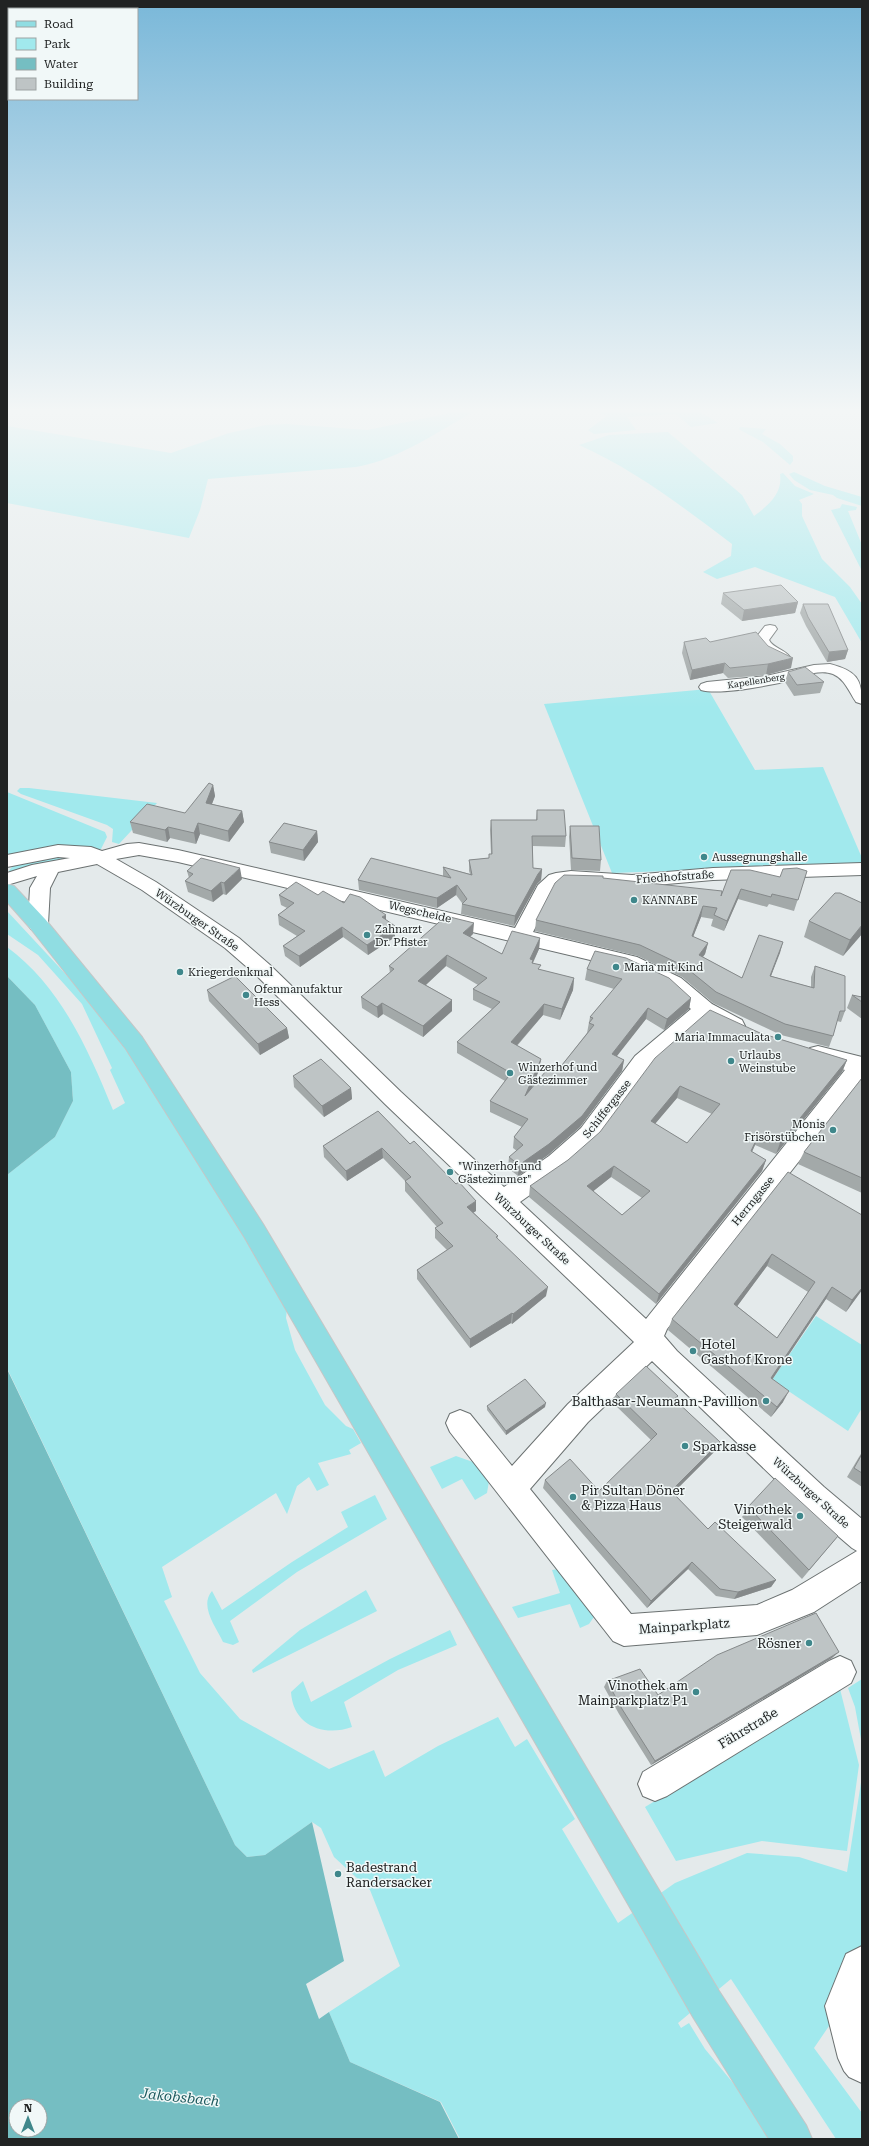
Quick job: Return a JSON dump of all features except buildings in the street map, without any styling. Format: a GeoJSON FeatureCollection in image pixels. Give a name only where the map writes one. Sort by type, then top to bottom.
{"type":"FeatureCollection","features":[{"type":"Feature","properties":{"kind":"main road"},"geometry":{"type":"LineString","coordinates":[[7,890],[38,924],[134,1043],[254,1231],[590,1808],[706,2004],[792,2139]]}},
{"type":"Feature","properties":{"kind":"street"},"geometry":{"type":"LineString","coordinates":[[770,629],[761,640],[765,647],[781,657],[816,669]]}},
{"type":"Feature","properties":{"kind":"street","name":"Kapellenberg"},"geometry":{"type":"LineString","coordinates":[[707,688],[776,679],[816,669],[839,671],[849,679],[862,699]]}},
{"type":"Feature","properties":{"kind":"street","name":"Wegscheide"},"geometry":{"type":"LineString","coordinates":[[99,858],[127,850],[139,849],[164,853],[630,962],[674,982],[705,1009],[734,1026],[755,1035]]}},
{"type":"Feature","properties":{"kind":"street","name":"Würzburger Straße"},"geometry":{"type":"LineString","coordinates":[[7,861],[58,852],[91,853],[149,886],[199,920],[258,965],[393,1098],[650,1340],[668,1360],[814,1497],[862,1538]]}},
{"type":"Feature","properties":{"kind":"street"},"geometry":{"type":"LineString","coordinates":[[7,879],[99,858]]}},
{"type":"Feature","properties":{"kind":"street"},"geometry":{"type":"LineString","coordinates":[[38,924],[40,888],[51,868]]}},
{"type":"Feature","properties":{"kind":"street","name":"Friedhofstraße"},"geometry":{"type":"LineString","coordinates":[[521,936],[545,889],[556,879],[571,877],[632,881],[713,874],[862,869]]}},
{"type":"Feature","properties":{"kind":"street","name":"Schiffergasse"},"geometry":{"type":"LineString","coordinates":[[502,1202],[557,1163],[589,1135],[643,1062],[705,1009]]}},
{"type":"Feature","properties":{"kind":"street"},"geometry":{"type":"LineString","coordinates":[[799,1049],[861,1066]]}},
{"type":"Feature","properties":{"kind":"street","name":"Herrngasse"},"geometry":{"type":"LineString","coordinates":[[650,1340],[658,1321],[861,1066]]}},
{"type":"Feature","properties":{"kind":"street"},"geometry":{"type":"LineString","coordinates":[[512,1488],[578,1413],[643,1352],[650,1340]]}},
{"type":"Feature","properties":{"kind":"street","name":"Mainparkplatz"},"geometry":{"type":"LineString","coordinates":[[460,1423],[624,1630],[758,1620],[803,1601],[862,1564]]}},
{"type":"Feature","properties":{"kind":"street","name":"Fährstraße"},"geometry":{"type":"LineString","coordinates":[[655,1784],[840,1672]]}},
{"type":"Feature","properties":{"kind":"street"},"geometry":{"type":"LineString","coordinates":[[862,1964],[859,1967],[844,2006],[857,2058],[862,2064]]}},
{"type":"Feature","properties":{"kind":"green space"},"geometry":{"type":"Polygon","coordinates":[[[34,508],[200,508],[189,538],[34,508]]]}},
{"type":"Feature","properties":{"kind":"green space"},"geometry":{"type":"Polygon","coordinates":[[[684,508],[750,508],[754,516],[764,508],[802,508],[802,516],[822,559],[850,587],[862,604],[862,643],[835,597],[755,567],[717,579],[703,572],[731,556],[732,544],[684,508]]]}},
{"type":"Feature","properties":{"kind":"green space"},"geometry":{"type":"Polygon","coordinates":[[[839,508],[857,508],[856,510],[848,511],[862,545],[862,571],[831,510],[839,508]]]}},
{"type":"Feature","properties":{"kind":"green space"},"geometry":{"type":"Polygon","coordinates":[[[708,689],[755,770],[823,767],[862,858],[862,864],[612,873],[544,704],[708,689]]]}},
{"type":"Feature","properties":{"kind":"green space"},"geometry":{"type":"Polygon","coordinates":[[[20,788],[157,803],[119,844],[112,842],[113,829],[107,825],[21,794],[17,791],[20,788]]]}},
{"type":"Feature","properties":{"kind":"green space"},"geometry":{"type":"Polygon","coordinates":[[[7,792],[105,832],[107,837],[101,849],[7,858],[7,792]]]}},
{"type":"Feature","properties":{"kind":"green space"},"geometry":{"type":"Polygon","coordinates":[[[51,857],[66,859],[19,872],[9,871],[12,867],[28,861],[51,857]]]}},
{"type":"Feature","properties":{"kind":"green space"},"geometry":{"type":"Polygon","coordinates":[[[7,911],[86,996],[126,1048],[235,1221],[287,1309],[286,1318],[295,1350],[325,1405],[346,1426],[353,1429],[361,1443],[349,1450],[351,1454],[318,1463],[329,1485],[317,1491],[309,1477],[297,1486],[287,1514],[276,1493],[162,1567],[172,1597],[164,1601],[200,1673],[240,1719],[329,1769],[374,1750],[385,1777],[438,1746],[498,1717],[515,1747],[527,1739],[575,1819],[562,1829],[618,1923],[675,1883],[747,1853],[799,1857],[847,1872],[862,1776],[862,1964],[844,2004],[814,2048],[862,2113],[862,2139],[836,2139],[731,1979],[678,2023],[681,2028],[689,2023],[705,2049],[743,2095],[771,2139],[460,2139],[441,2102],[350,2062],[329,2012],[400,1966],[370,1890],[334,1857],[321,1828],[312,1822],[265,1855],[247,1857],[235,1845],[7,1368],[7,1175],[55,1137],[73,1101],[71,1072],[35,1005],[7,976],[7,947],[26,963],[58,1000],[83,1042],[113,1110],[125,1103],[110,1070],[112,1068],[82,1004],[38,955],[7,934],[7,911]]]}},
{"type":"Feature","properties":{"kind":"green space"},"geometry":{"type":"Polygon","coordinates":[[[816,1316],[862,1345],[862,1408],[848,1431],[772,1380],[816,1316]]]}},
{"type":"Feature","properties":{"kind":"green space"},"geometry":{"type":"Polygon","coordinates":[[[456,1456],[473,1462],[489,1481],[487,1493],[475,1500],[462,1479],[442,1489],[430,1467],[456,1456]]]}},
{"type":"Feature","properties":{"kind":"green space"},"geometry":{"type":"Polygon","coordinates":[[[375,1495],[387,1519],[297,1572],[230,1621],[239,1642],[233,1645],[223,1642],[208,1610],[208,1597],[212,1591],[222,1610],[292,1562],[348,1527],[341,1512],[375,1495]]]}},
{"type":"Feature","properties":{"kind":"green space"},"geometry":{"type":"Polygon","coordinates":[[[565,1568],[596,1614],[589,1624],[580,1628],[570,1604],[518,1618],[512,1607],[560,1593],[552,1570],[565,1568]]]}},
{"type":"Feature","properties":{"kind":"green space"},"geometry":{"type":"Polygon","coordinates":[[[366,1590],[377,1611],[253,1673],[252,1670],[300,1630],[366,1590]]]}},
{"type":"Feature","properties":{"kind":"green space"},"geometry":{"type":"Polygon","coordinates":[[[450,1630],[457,1645],[398,1670],[344,1702],[352,1727],[331,1731],[321,1729],[304,1721],[297,1713],[293,1704],[291,1692],[303,1681],[311,1702],[390,1659],[450,1630]]]}},
{"type":"Feature","properties":{"kind":"green space"},"geometry":{"type":"Polygon","coordinates":[[[862,1679],[862,1745],[855,1707],[848,1688],[862,1679]]]}},
{"type":"Feature","properties":{"kind":"green space"},"geometry":{"type":"Polygon","coordinates":[[[840,1689],[859,1765],[847,1851],[762,1841],[676,1861],[645,1807],[840,1689]]]}},
{"type":"Feature","properties":{"kind":"water"},"geometry":{"type":"Polygon","coordinates":[[[7,976],[35,1005],[71,1072],[73,1101],[55,1137],[7,1175],[7,976]]]}},
{"type":"Feature","properties":{"kind":"water","name":"Jakobsbach"},"geometry":{"type":"Polygon","coordinates":[[[7,1369],[235,1845],[247,1857],[265,1855],[312,1822],[344,1961],[306,1984],[319,2019],[329,2012],[350,2062],[440,2102],[459,2139],[7,2139],[7,1369]]]}},
{"type":"Feature","properties":{"kind":"place","name":"Aussegnungshalle"},"geometry":{"type":"Point","coordinates":[704,857]}},
{"type":"Feature","properties":{"kind":"place","name":"KANNABE"},"geometry":{"type":"Point","coordinates":[634,900]}},
{"type":"Feature","properties":{"kind":"place","name":"Zahnarzt Dr. Pfister"},"geometry":{"type":"Point","coordinates":[367,935]}},
{"type":"Feature","properties":{"kind":"place","name":"Maria mit Kind"},"geometry":{"type":"Point","coordinates":[616,967]}},
{"type":"Feature","properties":{"kind":"place","name":"Kriegerdenkmal"},"geometry":{"type":"Point","coordinates":[180,972]}},
{"type":"Feature","properties":{"kind":"place","name":"Ofenmanufaktur Hess"},"geometry":{"type":"Point","coordinates":[246,995]}},
{"type":"Feature","properties":{"kind":"place","name":"Maria Immaculata"},"geometry":{"type":"Point","coordinates":[778,1037]}},
{"type":"Feature","properties":{"kind":"place","name":"Urlaubs Weinstube"},"geometry":{"type":"Point","coordinates":[731,1061]}},
{"type":"Feature","properties":{"kind":"place","name":"Winzerhof und Gästezimmer"},"geometry":{"type":"Point","coordinates":[510,1073]}},
{"type":"Feature","properties":{"kind":"place","name":"Monis Frisörstübchen"},"geometry":{"type":"Point","coordinates":[833,1130]}},
{"type":"Feature","properties":{"kind":"place","name":"\"Winzerhof und Gästezimmer\""},"geometry":{"type":"Point","coordinates":[450,1172]}},
{"type":"Feature","properties":{"kind":"place","name":"Hotel Gasthof Krone"},"geometry":{"type":"Point","coordinates":[693,1351]}},
{"type":"Feature","properties":{"kind":"place","name":"Balthasar-Neumann-Pavillion"},"geometry":{"type":"Point","coordinates":[766,1401]}},
{"type":"Feature","properties":{"kind":"place","name":"Sparkasse"},"geometry":{"type":"Point","coordinates":[685,1446]}},
{"type":"Feature","properties":{"kind":"place","name":"Pir Sultan Döner & Pizza Haus"},"geometry":{"type":"Point","coordinates":[573,1497]}},
{"type":"Feature","properties":{"kind":"place","name":"Vinothek Steigerwald"},"geometry":{"type":"Point","coordinates":[800,1516]}},
{"type":"Feature","properties":{"kind":"place","name":"Rösner"},"geometry":{"type":"Point","coordinates":[809,1643]}},
{"type":"Feature","properties":{"kind":"place","name":"Vinothek am Mainparkplatz P1"},"geometry":{"type":"Point","coordinates":[696,1692]}},
{"type":"Feature","properties":{"kind":"place","name":"Badestrand Randersacker"},"geometry":{"type":"Point","coordinates":[338,1874]}}]}
